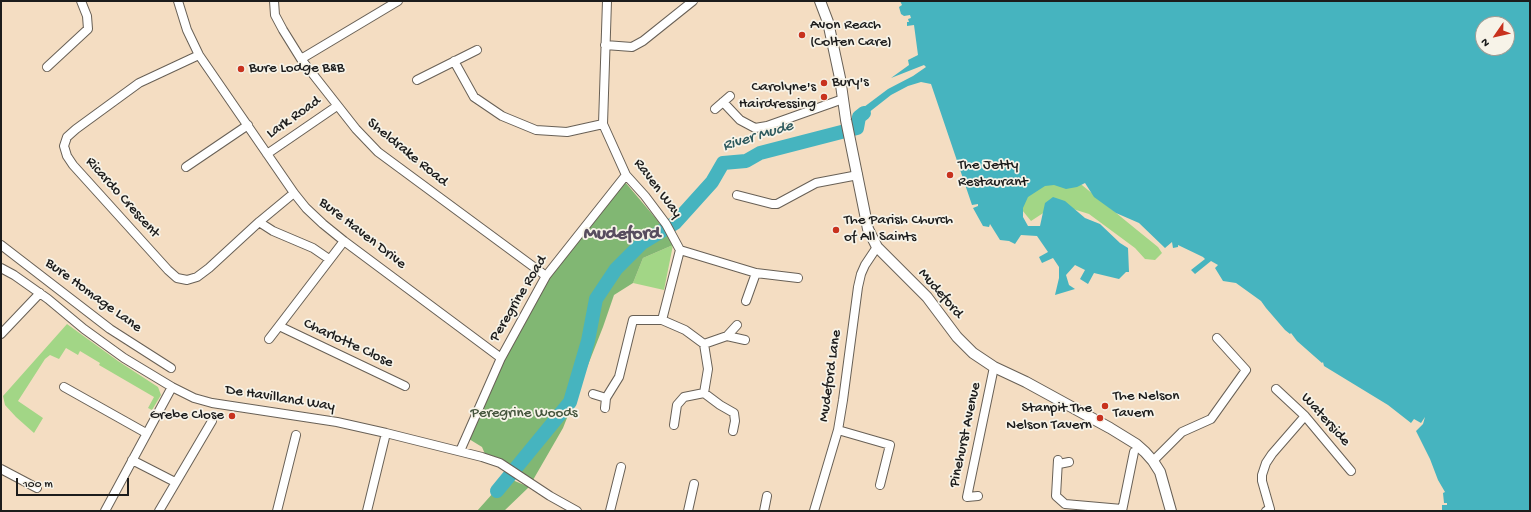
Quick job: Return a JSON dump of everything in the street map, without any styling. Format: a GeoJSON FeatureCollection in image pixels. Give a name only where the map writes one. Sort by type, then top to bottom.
{"type":"FeatureCollection","features":[{"type":"Feature","properties":{"kind":"street"},"geometry":{"type":"LineString","coordinates":[[48,67],[88,29],[87,16],[81,1]]}},
{"type":"Feature","properties":{"kind":"street","name":"Bure Haven Drive"},"geometry":{"type":"LineString","coordinates":[[178,1],[187,30],[199,55],[294,193],[306,208],[344,241],[501,358]]}},
{"type":"Feature","properties":{"kind":"street","name":"Sheldrake Road"},"geometry":{"type":"LineString","coordinates":[[274,1],[275,15],[301,59],[356,130],[378,152],[546,276]]}},
{"type":"Feature","properties":{"kind":"street"},"geometry":{"type":"LineString","coordinates":[[301,59],[398,1]]}},
{"type":"Feature","properties":{"kind":"street","name":"Raven Way"},"geometry":{"type":"LineString","coordinates":[[607,1],[603,124],[626,175],[645,196],[669,228],[680,250]]}},
{"type":"Feature","properties":{"kind":"street"},"geometry":{"type":"LineString","coordinates":[[606,45],[632,47],[638,44],[693,1]]}},
{"type":"Feature","properties":{"kind":"street","name":"Mudeford"},"geometry":{"type":"LineString","coordinates":[[822,2],[840,78],[846,120],[868,229],[877,247],[927,297],[957,337],[973,353],[994,367],[1033,386],[1136,444],[1153,461],[1160,472],[1171,511]]}},
{"type":"Feature","properties":{"kind":"street"},"geometry":{"type":"LineString","coordinates":[[417,80],[477,50]]}},
{"type":"Feature","properties":{"kind":"street","name":"Ricardo Crescent"},"geometry":{"type":"LineString","coordinates":[[199,55],[138,83],[67,136],[64,146],[67,156],[73,165],[168,270],[177,278],[187,280],[197,277],[209,268],[259,222],[294,193]]}},
{"type":"Feature","properties":{"kind":"street"},"geometry":{"type":"LineString","coordinates":[[454,61],[474,96],[502,116],[536,130],[567,132],[603,124]]}},
{"type":"Feature","properties":{"kind":"street"},"geometry":{"type":"LineString","coordinates":[[715,109],[730,96]]}},
{"type":"Feature","properties":{"kind":"street"},"geometry":{"type":"LineString","coordinates":[[723,102],[740,120],[755,128],[767,126],[843,99]]}},
{"type":"Feature","properties":{"kind":"street","name":"Lark Road"},"geometry":{"type":"LineString","coordinates":[[267,154],[337,106]]}},
{"type":"Feature","properties":{"kind":"street"},"geometry":{"type":"LineString","coordinates":[[186,167],[248,125]]}},
{"type":"Feature","properties":{"kind":"street","name":"Peregrine Road"},"geometry":{"type":"LineString","coordinates":[[460,451],[501,358],[546,276],[626,175]]}},
{"type":"Feature","properties":{"kind":"street"},"geometry":{"type":"LineString","coordinates":[[737,195],[777,204],[816,183],[858,175]]}},
{"type":"Feature","properties":{"kind":"street"},"geometry":{"type":"LineString","coordinates":[[259,222],[273,231],[313,248],[329,259]]}},
{"type":"Feature","properties":{"kind":"street","name":"Charlotte Close"},"geometry":{"type":"LineString","coordinates":[[269,339],[344,241]]}},
{"type":"Feature","properties":{"kind":"street","name":"Bure Homage Lane"},"geometry":{"type":"LineString","coordinates":[[1,245],[110,329],[171,368]]}},
{"type":"Feature","properties":{"kind":"street","name":"Mudeford Lane"},"geometry":{"type":"LineString","coordinates":[[814,511],[838,430],[858,287],[865,265],[877,247]]}},
{"type":"Feature","properties":{"kind":"street"},"geometry":{"type":"LineString","coordinates":[[662,320],[680,250],[756,273],[798,278]]}},
{"type":"Feature","properties":{"kind":"street","name":"De Havilland Way"},"geometry":{"type":"LineString","coordinates":[[1,268],[14,275],[40,294],[124,358],[172,387],[194,398],[212,403],[337,422],[386,432],[460,451],[506,466],[566,508],[577,511]]}},
{"type":"Feature","properties":{"kind":"street"},"geometry":{"type":"LineString","coordinates":[[746,301],[756,273]]}},
{"type":"Feature","properties":{"kind":"street"},"geometry":{"type":"LineString","coordinates":[[1,334],[40,294]]}},
{"type":"Feature","properties":{"kind":"street"},"geometry":{"type":"LineString","coordinates":[[605,408],[606,398],[619,377],[633,320],[662,320],[685,330],[704,344],[708,369],[704,392]]}},
{"type":"Feature","properties":{"kind":"street"},"geometry":{"type":"LineString","coordinates":[[704,344],[726,336],[737,325]]}},
{"type":"Feature","properties":{"kind":"street","name":"Charlotte Close"},"geometry":{"type":"LineString","coordinates":[[279,326],[405,386]]}},
{"type":"Feature","properties":{"kind":"street"},"geometry":{"type":"LineString","coordinates":[[726,336],[745,340]]}},
{"type":"Feature","properties":{"kind":"street"},"geometry":{"type":"LineString","coordinates":[[1153,461],[1182,432],[1211,419],[1246,370],[1217,338]]}},
{"type":"Feature","properties":{"kind":"street","name":"Pinehurst Avenue"},"geometry":{"type":"LineString","coordinates":[[978,496],[967,498],[994,367]]}},
{"type":"Feature","properties":{"kind":"street"},"geometry":{"type":"LineString","coordinates":[[64,387],[146,433]]}},
{"type":"Feature","properties":{"kind":"street"},"geometry":{"type":"LineString","coordinates":[[105,511],[172,387]]}},
{"type":"Feature","properties":{"kind":"street","name":"Waterside"},"geometry":{"type":"LineString","coordinates":[[1276,390],[1305,416],[1351,471]]}},
{"type":"Feature","properties":{"kind":"street"},"geometry":{"type":"LineString","coordinates":[[674,425],[677,405],[684,397],[704,392]]}},
{"type":"Feature","properties":{"kind":"street"},"geometry":{"type":"LineString","coordinates":[[704,392],[720,405],[734,413],[735,421],[733,432]]}},
{"type":"Feature","properties":{"kind":"street"},"geometry":{"type":"LineString","coordinates":[[593,394],[606,398]]}},
{"type":"Feature","properties":{"kind":"street"},"geometry":{"type":"LineString","coordinates":[[1270,510],[1262,481],[1264,469],[1272,454],[1305,416]]}},
{"type":"Feature","properties":{"kind":"street"},"geometry":{"type":"LineString","coordinates":[[159,511],[212,421]]}},
{"type":"Feature","properties":{"kind":"street"},"geometry":{"type":"LineString","coordinates":[[838,430],[890,445],[880,485]]}},
{"type":"Feature","properties":{"kind":"street"},"geometry":{"type":"LineString","coordinates":[[367,511],[386,432]]}},
{"type":"Feature","properties":{"kind":"street"},"geometry":{"type":"LineString","coordinates":[[277,511],[296,435]]}},
{"type":"Feature","properties":{"kind":"street"},"geometry":{"type":"LineString","coordinates":[[1069,462],[1058,462],[1056,496],[1065,504],[1122,510],[1134,452]]}},
{"type":"Feature","properties":{"kind":"street"},"geometry":{"type":"LineString","coordinates":[[132,460],[175,482]]}},
{"type":"Feature","properties":{"kind":"street"},"geometry":{"type":"LineString","coordinates":[[610,511],[621,467]]}},
{"type":"Feature","properties":{"kind":"street"},"geometry":{"type":"LineString","coordinates":[[1,469],[37,488]]}},
{"type":"Feature","properties":{"kind":"street"},"geometry":{"type":"LineString","coordinates":[[688,511],[694,484]]}},
{"type":"Feature","properties":{"kind":"street"},"geometry":{"type":"LineString","coordinates":[[764,511],[767,496]]}},
{"type":"Feature","properties":{"kind":"green space"},"geometry":{"type":"Polygon","coordinates":[[[1077,181],[1158,247],[1162,253],[1155,260],[1145,259],[1135,248],[1089,214],[1057,204],[1031,221],[1018,205],[1032,186],[1077,181]]]}},
{"type":"Feature","properties":{"kind":"green space","name":"Peregrine Woods"},"geometry":{"type":"Polygon","coordinates":[[[625,182],[658,221],[673,245],[643,258],[633,283],[614,295],[563,428],[533,480],[500,459],[485,454],[482,447],[469,439],[503,360],[549,277],[625,182]]]}},
{"type":"Feature","properties":{"kind":"green space"},"geometry":{"type":"Polygon","coordinates":[[[673,245],[664,290],[633,283],[643,258],[673,245]]]}},
{"type":"Feature","properties":{"kind":"green space"},"geometry":{"type":"Polygon","coordinates":[[[67,324],[118,361],[158,387],[161,395],[152,410],[148,408],[154,397],[99,365],[100,363],[80,351],[78,355],[66,348],[59,359],[50,355],[45,359],[18,401],[43,418],[34,433],[16,417],[5,405],[3,396],[67,324]]]}},
{"type":"Feature","properties":{"kind":"green space"},"geometry":{"type":"Polygon","coordinates":[[[503,476],[529,487],[504,511],[477,511],[502,483],[503,476]]]}},
{"type":"Feature","properties":{"kind":"water"},"geometry":{"type":"Polygon","coordinates":[[[900,1],[1530,1],[1530,511],[1442,511],[1442,505],[1447,505],[1447,503],[1444,503],[1443,493],[1445,492],[1416,431],[1423,424],[1425,417],[1421,423],[1414,419],[1411,423],[1388,405],[1324,366],[1323,362],[1322,363],[1297,341],[1291,333],[1290,334],[1285,330],[1261,301],[1236,283],[1223,281],[1215,268],[1218,265],[1211,261],[1195,274],[1191,270],[1205,259],[1203,257],[1178,245],[1178,247],[1173,248],[1172,242],[1165,248],[1139,223],[1116,213],[1094,197],[1085,183],[1077,187],[1066,189],[1054,185],[1045,186],[1028,197],[1023,208],[1023,217],[1028,226],[1040,226],[1045,203],[1053,197],[1065,201],[1085,218],[1100,224],[1120,243],[1128,248],[1129,272],[1126,272],[1119,279],[1094,273],[1088,284],[1080,279],[1085,270],[1075,265],[1066,275],[1069,285],[1075,289],[1055,295],[1059,278],[1059,267],[1053,258],[1042,263],[1039,257],[1048,252],[1037,236],[1021,235],[1015,244],[1009,241],[1000,240],[990,224],[989,227],[983,226],[973,208],[978,206],[978,204],[972,205],[931,84],[921,82],[908,86],[891,95],[863,117],[858,133],[856,113],[888,89],[913,76],[926,67],[924,65],[891,78],[909,65],[908,60],[918,55],[914,25],[907,26],[907,22],[909,22],[908,19],[911,18],[910,15],[904,16],[901,14],[899,7],[902,5],[900,1]]]}},
{"type":"Feature","properties":{"kind":"waterway","name":"River Mude"},"geometry":{"type":"LineString","coordinates":[[497,491],[570,402],[588,341],[596,299],[616,269],[642,243],[675,223],[712,182],[723,163],[746,161],[760,153],[857,128],[859,117],[864,113]]}},
{"type":"Feature","properties":{"kind":"place","name":"Avon Reach (Colten Care)"},"geometry":{"type":"Point","coordinates":[802,35]}},
{"type":"Feature","properties":{"kind":"place","name":"Bure Lodge B&B"},"geometry":{"type":"Point","coordinates":[241,69]}},
{"type":"Feature","properties":{"kind":"place","name":"Bury's"},"geometry":{"type":"Point","coordinates":[824,83]}},
{"type":"Feature","properties":{"kind":"place","name":"Carolyne's Hairdressing"},"geometry":{"type":"Point","coordinates":[824,97]}},
{"type":"Feature","properties":{"kind":"place","name":"The Jetty Restaurant"},"geometry":{"type":"Point","coordinates":[950,175]}},
{"type":"Feature","properties":{"kind":"place","name":"The Parish Church of All Saints"},"geometry":{"type":"Point","coordinates":[836,230]}},
{"type":"Feature","properties":{"kind":"place","name":"The Nelson Tavern"},"geometry":{"type":"Point","coordinates":[1105,406]}},
{"type":"Feature","properties":{"kind":"place","name":"Grebe Close"},"geometry":{"type":"Point","coordinates":[232,416]}},
{"type":"Feature","properties":{"kind":"place","name":"Stanpit The Nelson Tavern"},"geometry":{"type":"Point","coordinates":[1100,418]}},
{"type":"Feature","properties":{"kind":"district","name":"Mudeford"},"geometry":{"type":"Point","coordinates":[622,235]}}]}
